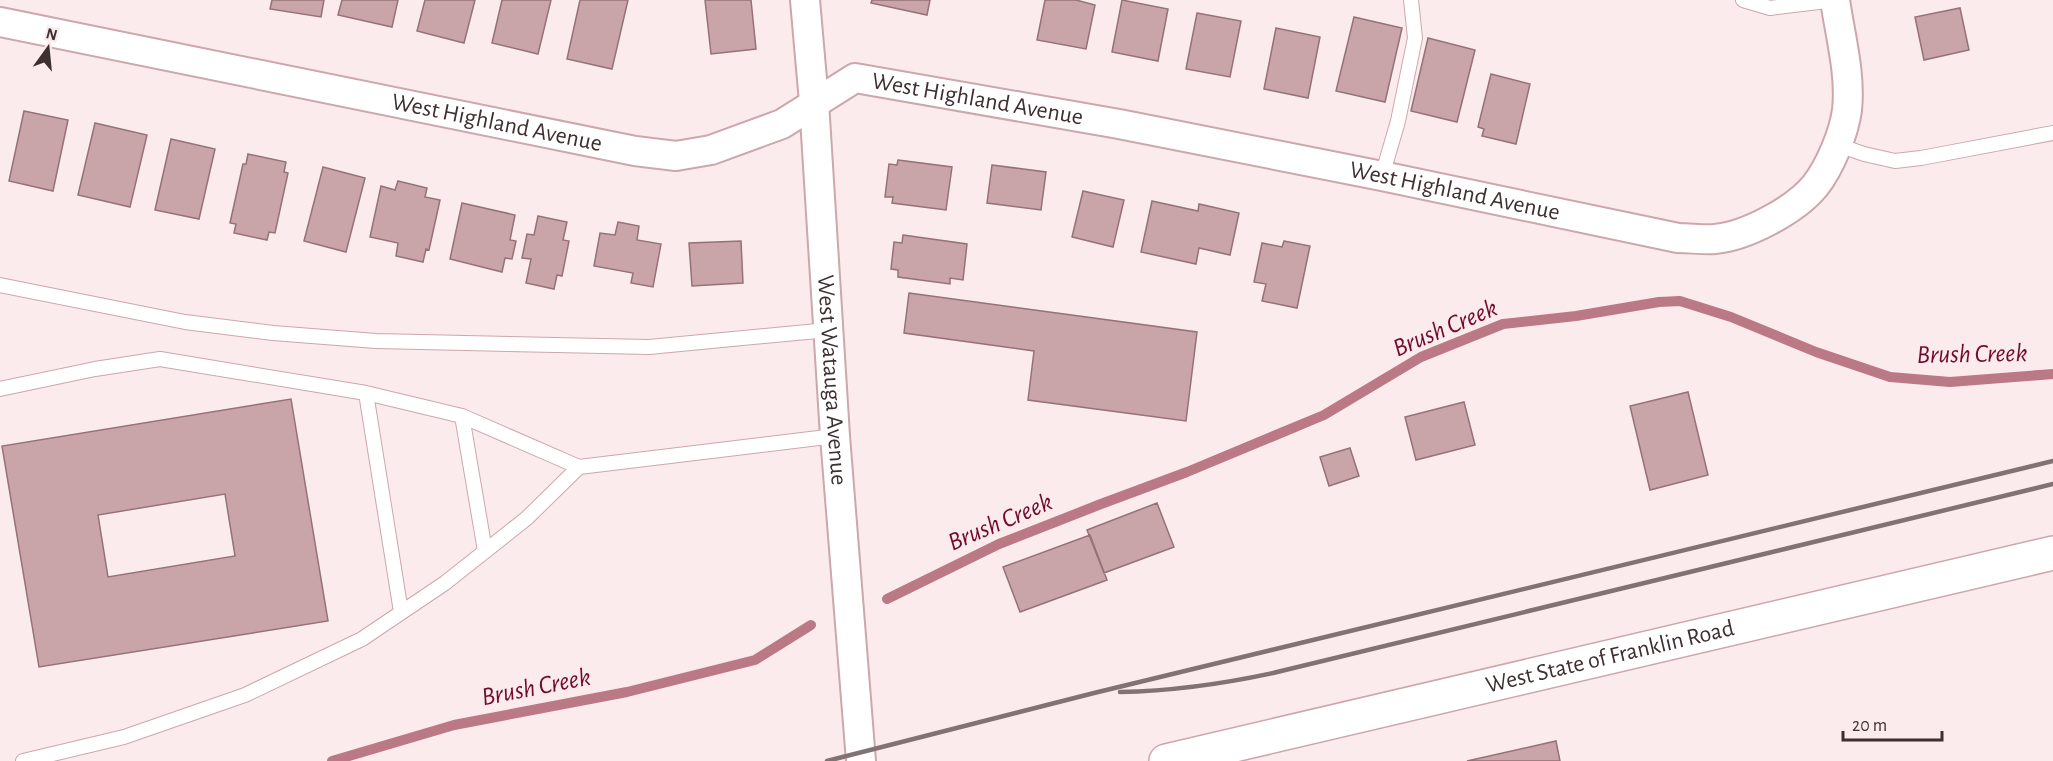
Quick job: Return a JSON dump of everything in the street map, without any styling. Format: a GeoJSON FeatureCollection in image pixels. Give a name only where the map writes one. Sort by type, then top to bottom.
{"type":"FeatureCollection","features":[{"type":"Feature","properties":{"kind":"main road","name":"West State of Franklin Road"},"geometry":{"type":"LineString","coordinates":[[1166,761],[2053,553]]}},
{"type":"Feature","properties":{"kind":"street","name":"West Watauga Avenue"},"geometry":{"type":"LineString","coordinates":[[805,0],[814,102],[835,436],[861,761]]}},
{"type":"Feature","properties":{"kind":"street","name":"West Highland Avenue"},"geometry":{"type":"LineString","coordinates":[[0,22],[635,152],[676,156],[711,150],[782,124],[855,78],[1119,124],[1678,238],[1717,239],[1759,226],[1790,208],[1815,186],[1838,145],[1846,110],[1847,81],[1835,0]]}},
{"type":"Feature","properties":{"kind":"lane"},"geometry":{"type":"LineString","coordinates":[[1382,176],[1398,121],[1415,38],[1412,0]]}},
{"type":"Feature","properties":{"kind":"lane"},"geometry":{"type":"LineString","coordinates":[[1743,0],[1770,8],[1835,0]]}},
{"type":"Feature","properties":{"kind":"lane"},"geometry":{"type":"LineString","coordinates":[[1838,145],[1863,154],[1895,160],[1921,158],[2053,133]]}},
{"type":"Feature","properties":{"kind":"lane"},"geometry":{"type":"LineString","coordinates":[[0,285],[185,322],[273,333],[376,340],[650,347],[828,330]]}},
{"type":"Feature","properties":{"kind":"lane"},"geometry":{"type":"LineString","coordinates":[[0,389],[94,369],[160,359],[366,393],[462,416],[579,467],[835,436]]}},
{"type":"Feature","properties":{"kind":"lane"},"geometry":{"type":"LineString","coordinates":[[366,393],[401,612]]}},
{"type":"Feature","properties":{"kind":"lane"},"geometry":{"type":"LineString","coordinates":[[462,416],[485,551]]}},
{"type":"Feature","properties":{"kind":"lane"},"geometry":{"type":"LineString","coordinates":[[23,761],[124,737],[244,695],[362,639],[445,583],[527,518],[579,467]]}},
{"type":"Feature","properties":{"kind":"building"},"geometry":{"type":"Polygon","coordinates":[[[272,0],[324,0],[321,17],[270,9],[272,0]]]}},
{"type":"Feature","properties":{"kind":"building"},"geometry":{"type":"Polygon","coordinates":[[[342,0],[398,0],[392,27],[338,15],[342,0]]]}},
{"type":"Feature","properties":{"kind":"building"},"geometry":{"type":"Polygon","coordinates":[[[425,0],[475,0],[464,43],[417,31],[425,0]]]}},
{"type":"Feature","properties":{"kind":"building"},"geometry":{"type":"Polygon","coordinates":[[[502,0],[551,0],[538,54],[492,43],[502,0]]]}},
{"type":"Feature","properties":{"kind":"building"},"geometry":{"type":"Polygon","coordinates":[[[580,0],[628,0],[612,69],[567,59],[580,0]]]}},
{"type":"Feature","properties":{"kind":"building"},"geometry":{"type":"Polygon","coordinates":[[[705,0],[751,0],[756,49],[711,54],[705,0]]]}},
{"type":"Feature","properties":{"kind":"building"},"geometry":{"type":"Polygon","coordinates":[[[872,0],[930,0],[927,15],[871,3],[872,0]]]}},
{"type":"Feature","properties":{"kind":"building"},"geometry":{"type":"Polygon","coordinates":[[[1045,0],[1076,0],[1095,5],[1086,49],[1037,40],[1045,0]]]}},
{"type":"Feature","properties":{"kind":"building"},"geometry":{"type":"Polygon","coordinates":[[[1122,0],[1168,9],[1158,61],[1112,52],[1122,0]]]}},
{"type":"Feature","properties":{"kind":"building"},"geometry":{"type":"Polygon","coordinates":[[[1960,8],[1969,50],[1924,60],[1915,17],[1960,8]]]}},
{"type":"Feature","properties":{"kind":"building"},"geometry":{"type":"Polygon","coordinates":[[[1197,13],[1241,21],[1230,77],[1186,69],[1197,13]]]}},
{"type":"Feature","properties":{"kind":"building"},"geometry":{"type":"Polygon","coordinates":[[[1354,17],[1402,28],[1385,102],[1336,91],[1354,17]]]}},
{"type":"Feature","properties":{"kind":"building"},"geometry":{"type":"Polygon","coordinates":[[[1276,28],[1320,37],[1308,98],[1264,89],[1276,28]]]}},
{"type":"Feature","properties":{"kind":"building"},"geometry":{"type":"Polygon","coordinates":[[[1428,38],[1475,50],[1457,122],[1411,111],[1428,38]]]}},
{"type":"Feature","properties":{"kind":"building"},"geometry":{"type":"Polygon","coordinates":[[[1491,74],[1530,84],[1516,144],[1482,136],[1484,129],[1478,127],[1491,74]]]}},
{"type":"Feature","properties":{"kind":"building"},"geometry":{"type":"Polygon","coordinates":[[[24,111],[68,120],[53,191],[9,181],[24,111]]]}},
{"type":"Feature","properties":{"kind":"building"},"geometry":{"type":"Polygon","coordinates":[[[95,123],[147,135],[130,207],[78,195],[95,123]]]}},
{"type":"Feature","properties":{"kind":"building"},"geometry":{"type":"Polygon","coordinates":[[[171,139],[215,149],[199,219],[155,210],[171,139]]]}},
{"type":"Feature","properties":{"kind":"building"},"geometry":{"type":"Polygon","coordinates":[[[248,154],[286,162],[284,172],[288,173],[275,233],[269,232],[267,240],[234,233],[236,224],[230,223],[243,164],[246,164],[248,154]]]}},
{"type":"Feature","properties":{"kind":"building"},"geometry":{"type":"Polygon","coordinates":[[[898,160],[952,167],[946,210],[892,203],[893,197],[885,197],[889,164],[897,165],[898,160]]]}},
{"type":"Feature","properties":{"kind":"building"},"geometry":{"type":"Polygon","coordinates":[[[992,165],[1046,172],[1041,210],[987,203],[992,165]]]}},
{"type":"Feature","properties":{"kind":"building"},"geometry":{"type":"Polygon","coordinates":[[[323,167],[365,178],[346,252],[304,241],[323,167]]]}},
{"type":"Feature","properties":{"kind":"building"},"geometry":{"type":"Polygon","coordinates":[[[398,181],[427,188],[425,197],[440,200],[429,250],[426,249],[423,262],[396,256],[398,243],[370,237],[381,186],[395,190],[398,181]]]}},
{"type":"Feature","properties":{"kind":"building"},"geometry":{"type":"Polygon","coordinates":[[[1083,191],[1124,200],[1113,247],[1072,237],[1083,191]]]}},
{"type":"Feature","properties":{"kind":"building"},"geometry":{"type":"Polygon","coordinates":[[[1152,201],[1198,211],[1199,204],[1239,213],[1230,255],[1199,248],[1196,264],[1141,252],[1152,201]]]}},
{"type":"Feature","properties":{"kind":"building"},"geometry":{"type":"Polygon","coordinates":[[[462,203],[515,215],[510,240],[516,241],[512,259],[505,258],[502,272],[450,259],[462,203]]]}},
{"type":"Feature","properties":{"kind":"building"},"geometry":{"type":"Polygon","coordinates":[[[538,216],[567,222],[563,240],[569,241],[562,276],[557,275],[554,289],[526,283],[531,259],[522,258],[527,234],[534,235],[538,216]]]}},
{"type":"Feature","properties":{"kind":"building"},"geometry":{"type":"Polygon","coordinates":[[[618,222],[639,226],[637,240],[661,244],[653,287],[631,283],[633,273],[594,266],[600,233],[615,235],[618,222]]]}},
{"type":"Feature","properties":{"kind":"building"},"geometry":{"type":"Polygon","coordinates":[[[903,235],[967,244],[963,280],[950,278],[950,284],[898,277],[898,270],[891,269],[894,242],[902,243],[903,235]]]}},
{"type":"Feature","properties":{"kind":"building"},"geometry":{"type":"Polygon","coordinates":[[[741,241],[743,283],[692,286],[689,243],[741,241]]]}},
{"type":"Feature","properties":{"kind":"building"},"geometry":{"type":"Polygon","coordinates":[[[1284,241],[1310,246],[1297,308],[1262,301],[1266,284],[1254,282],[1262,243],[1282,247],[1284,241]]]}},
{"type":"Feature","properties":{"kind":"building"},"geometry":{"type":"Polygon","coordinates":[[[909,293],[1197,332],[1186,421],[1028,400],[1034,351],[904,333],[909,293]]]}},
{"type":"Feature","properties":{"kind":"building"},"geometry":{"type":"Polygon","coordinates":[[[1688,392],[1708,475],[1650,490],[1630,406],[1688,392]]]}},
{"type":"Feature","properties":{"kind":"building"},"geometry":{"type":"Polygon","coordinates":[[[291,399],[328,621],[39,667],[2,446],[291,399]],[[225,494],[98,515],[108,577],[235,556],[225,494]]]}},
{"type":"Feature","properties":{"kind":"building"},"geometry":{"type":"Polygon","coordinates":[[[1464,402],[1475,445],[1416,460],[1405,417],[1464,402]]]}},
{"type":"Feature","properties":{"kind":"building"},"geometry":{"type":"Polygon","coordinates":[[[1350,448],[1359,476],[1329,486],[1320,457],[1350,448]]]}},
{"type":"Feature","properties":{"kind":"building"},"geometry":{"type":"Polygon","coordinates":[[[1157,503],[1174,547],[1104,573],[1087,530],[1157,503]]]}},
{"type":"Feature","properties":{"kind":"building"},"geometry":{"type":"Polygon","coordinates":[[[1090,535],[1107,580],[1020,612],[1003,567],[1090,535]]]}},
{"type":"Feature","properties":{"kind":"building"},"geometry":{"type":"Polygon","coordinates":[[[1556,741],[1560,761],[1467,761],[1556,741]]]}},
{"type":"Feature","properties":{"kind":"waterway","name":"Brush Creek"},"geometry":{"type":"LineString","coordinates":[[887,599],[999,544],[1187,472],[1324,415],[1421,357],[1503,324],[1680,301],[1731,317],[1816,352],[1890,377],[1950,382],[2053,374]]}},
{"type":"Feature","properties":{"kind":"waterway","name":"Brush Creek"},"geometry":{"type":"LineString","coordinates":[[332,761],[454,725],[627,692],[755,660],[811,625]]}},
{"type":"Feature","properties":{"kind":"railway"},"geometry":{"type":"LineString","coordinates":[[827,761],[1094,693],[2053,461]]}},
{"type":"Feature","properties":{"kind":"railway"},"geometry":{"type":"LineString","coordinates":[[1120,692],[1197,686],[1273,673],[2053,484]]}}]}
